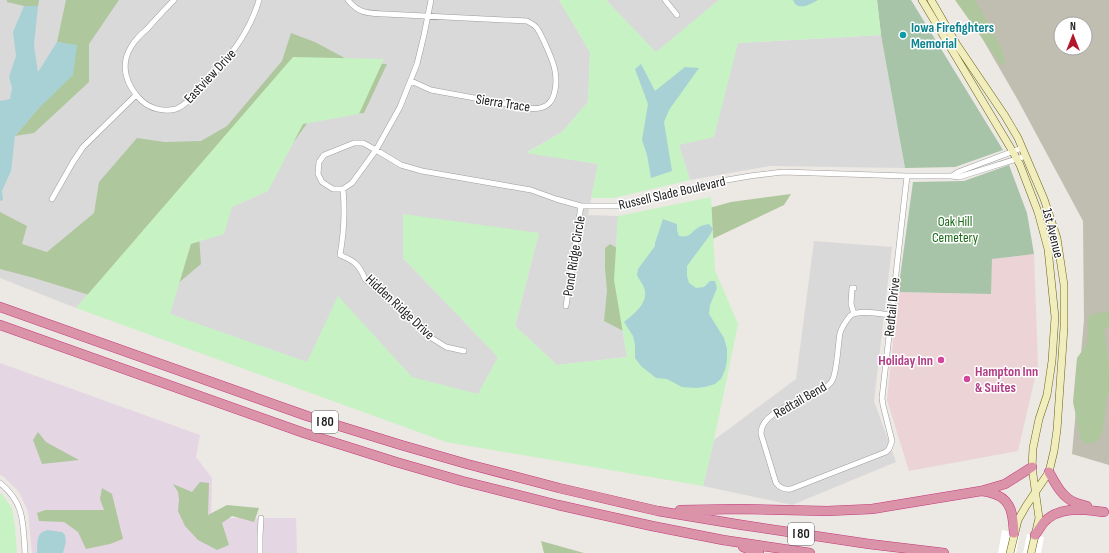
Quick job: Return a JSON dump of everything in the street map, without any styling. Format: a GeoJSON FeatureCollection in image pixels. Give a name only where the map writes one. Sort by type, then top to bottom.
{"type":"FeatureCollection","features":[{"type":"Feature","properties":{"kind":"highway","name":"I 80"},"geometry":{"type":"LineString","coordinates":[[0,307],[307,416],[401,446],[559,488],[658,510],[742,525],[854,542],[944,553]]}},
{"type":"Feature","properties":{"kind":"highway","name":"I 80"},"geometry":{"type":"LineString","coordinates":[[0,325],[304,433],[462,481],[652,526],[723,540],[810,553]]}},
{"type":"Feature","properties":{"kind":"highway"},"geometry":{"type":"LineString","coordinates":[[658,510],[741,509],[854,511],[981,491],[1005,484],[1032,467]]}},
{"type":"Feature","properties":{"kind":"highway"},"geometry":{"type":"LineString","coordinates":[[1049,472],[1060,491],[1067,498],[1074,502],[1107,513]]}},
{"type":"Feature","properties":{"kind":"highway"},"geometry":{"type":"LineString","coordinates":[[981,491],[997,494],[1008,504],[1012,513],[1014,533]]}},
{"type":"Feature","properties":{"kind":"highway"},"geometry":{"type":"LineString","coordinates":[[1035,535],[1045,522],[1057,512],[1078,509],[1107,513]]}},
{"type":"Feature","properties":{"kind":"highway"},"geometry":{"type":"LineString","coordinates":[[723,540],[759,553]]}},
{"type":"Feature","properties":{"kind":"main road","name":"1st Avenue"},"geometry":{"type":"LineString","coordinates":[[922,0],[1017,159],[1038,212],[1048,250],[1055,317],[1051,368],[1047,395],[1039,419],[1033,448],[1032,467],[1039,518],[1031,553]]}},
{"type":"Feature","properties":{"kind":"main road","name":"1st Avenue"},"geometry":{"type":"LineString","coordinates":[[931,0],[957,45],[1018,138],[1044,199],[1056,238],[1064,285],[1064,327],[1057,430],[1054,451],[1049,472],[1018,520],[1010,553]]}},
{"type":"Feature","properties":{"kind":"street"},"geometry":{"type":"LineString","coordinates":[[52,199],[83,147],[136,95],[128,84],[125,74],[125,63],[128,51],[135,41],[174,0]]}},
{"type":"Feature","properties":{"kind":"street","name":"Eastview Drive"},"geometry":{"type":"LineString","coordinates":[[136,95],[147,105],[164,110],[178,108],[187,102],[231,55],[251,23],[259,0]]}},
{"type":"Feature","properties":{"kind":"street"},"geometry":{"type":"LineString","coordinates":[[348,0],[358,10],[365,12],[428,16]]}},
{"type":"Feature","properties":{"kind":"street"},"geometry":{"type":"LineString","coordinates":[[343,189],[352,183],[376,150],[400,107],[417,64],[431,0]]}},
{"type":"Feature","properties":{"kind":"street"},"geometry":{"type":"LineString","coordinates":[[665,0],[678,15]]}},
{"type":"Feature","properties":{"kind":"street","name":"Sierra Trace"},"geometry":{"type":"LineString","coordinates":[[410,80],[431,90],[539,109],[547,105],[552,100],[555,92],[555,71],[548,51],[536,27],[530,22],[519,20],[428,16]]}},
{"type":"Feature","properties":{"kind":"street","name":"Russell Slade Boulevard"},"geometry":{"type":"LineString","coordinates":[[343,189],[333,189],[322,182],[318,174],[319,162],[324,155],[354,143],[363,143],[401,165],[422,171],[531,190],[581,206],[617,206],[721,181],[782,172],[959,177],[1026,156]]}},
{"type":"Feature","properties":{"kind":"street","name":"Russell Slade Boulevard"},"geometry":{"type":"LineString","coordinates":[[952,176],[958,172],[1022,148]]}},
{"type":"Feature","properties":{"kind":"street","name":"Redtail Drive"},"geometry":{"type":"LineString","coordinates":[[891,437],[882,398],[907,176]]}},
{"type":"Feature","properties":{"kind":"street","name":"Hidden Ridge Drive"},"geometry":{"type":"LineString","coordinates":[[343,189],[345,209],[344,232],[340,255],[353,261],[361,270],[365,279],[430,337],[446,347],[464,351]]}},
{"type":"Feature","properties":{"kind":"street","name":"Pond Ridge Circle"},"geometry":{"type":"LineString","coordinates":[[566,306],[581,206]]}},
{"type":"Feature","properties":{"kind":"street"},"geometry":{"type":"LineString","coordinates":[[854,288],[852,288],[851,304],[854,314],[867,312],[891,315]]}},
{"type":"Feature","properties":{"kind":"street","name":"Redtail Bend"},"geometry":{"type":"LineString","coordinates":[[854,314],[850,316],[840,333],[834,377],[829,385],[773,414],[764,422],[762,426],[761,434],[776,483],[786,490],[791,489],[886,452],[891,445],[891,437]]}},
{"type":"Feature","properties":{"kind":"street"},"geometry":{"type":"LineString","coordinates":[[0,483],[13,496],[20,511],[23,521],[25,553]]}},
{"type":"Feature","properties":{"kind":"street"},"geometry":{"type":"LineString","coordinates":[[260,553],[261,518]]}},
{"type":"Feature","properties":{"kind":"shaded area"},"geometry":{"type":"Polygon","coordinates":[[[0,0],[559,0],[590,52],[588,102],[562,132],[527,152],[598,164],[588,215],[618,216],[614,280],[627,357],[557,365],[515,326],[539,233],[403,258],[498,357],[479,394],[307,363],[169,314],[191,244],[232,207],[268,191],[293,57],[76,308],[0,278],[0,0]]]}},
{"type":"Feature","properties":{"kind":"shaded area"},"geometry":{"type":"Polygon","coordinates":[[[606,0],[719,0],[656,53],[606,0]]]}},
{"type":"Feature","properties":{"kind":"shaded area"},"geometry":{"type":"Polygon","coordinates":[[[960,0],[1109,0],[1109,465],[1072,454],[1084,320],[1083,221],[1019,102],[960,0]]]}},
{"type":"Feature","properties":{"kind":"shaded area"},"geometry":{"type":"Polygon","coordinates":[[[881,35],[905,168],[770,166],[690,180],[679,145],[738,43],[881,35]]]}},
{"type":"Feature","properties":{"kind":"shaded area"},"geometry":{"type":"Polygon","coordinates":[[[814,241],[892,247],[874,401],[896,462],[792,505],[703,486],[714,440],[796,379],[814,241]]]}},
{"type":"Feature","properties":{"kind":"shaded area"},"geometry":{"type":"Polygon","coordinates":[[[1034,254],[1038,365],[1018,451],[909,471],[887,400],[898,292],[990,294],[992,259],[1034,254]]]}},
{"type":"Feature","properties":{"kind":"shaded area"},"geometry":{"type":"Polygon","coordinates":[[[0,363],[200,435],[196,457],[212,478],[211,518],[296,518],[297,553],[32,553],[28,511],[19,492],[0,475],[0,363]]]}},
{"type":"Feature","properties":{"kind":"green space"},"geometry":{"type":"Polygon","coordinates":[[[7,0],[39,0],[38,6],[24,6],[7,2],[7,0]]]}},
{"type":"Feature","properties":{"kind":"green space"},"geometry":{"type":"Polygon","coordinates":[[[66,0],[119,0],[89,44],[89,82],[34,133],[15,136],[38,109],[77,46],[57,42],[66,0]]]}},
{"type":"Feature","properties":{"kind":"green space"},"geometry":{"type":"Polygon","coordinates":[[[559,0],[606,0],[656,52],[719,0],[877,0],[881,35],[738,43],[714,137],[679,145],[690,180],[614,198],[591,198],[598,164],[526,153],[562,132],[588,102],[590,52],[559,0]]]}},
{"type":"Feature","properties":{"kind":"green space"},"geometry":{"type":"Polygon","coordinates":[[[877,0],[911,0],[1003,150],[955,167],[905,168],[881,35],[877,0]]]}},
{"type":"Feature","properties":{"kind":"green space"},"geometry":{"type":"Polygon","coordinates":[[[955,0],[975,0],[1000,45],[1005,62],[1002,66],[955,0]]]}},
{"type":"Feature","properties":{"kind":"green space"},"geometry":{"type":"Polygon","coordinates":[[[291,33],[315,42],[354,63],[387,64],[364,113],[311,118],[282,158],[199,236],[201,264],[170,290],[99,298],[0,269],[0,212],[27,226],[22,244],[47,252],[94,213],[99,182],[137,138],[165,142],[201,141],[227,126],[282,61],[291,33]]]}},
{"type":"Feature","properties":{"kind":"green space"},"geometry":{"type":"Polygon","coordinates":[[[293,57],[384,59],[359,114],[303,124],[268,191],[232,207],[224,234],[191,244],[170,314],[307,362],[338,296],[412,377],[478,394],[498,357],[403,258],[403,214],[539,233],[515,326],[557,365],[627,357],[614,280],[618,216],[711,197],[715,270],[738,324],[703,486],[446,442],[76,308],[293,57]]]}},
{"type":"Feature","properties":{"kind":"green space","name":"Oak Hill Cemetery"},"geometry":{"type":"Polygon","coordinates":[[[1009,165],[1027,213],[1034,254],[992,259],[991,294],[898,292],[913,182],[964,181],[1009,165]]]}},
{"type":"Feature","properties":{"kind":"green space"},"geometry":{"type":"Polygon","coordinates":[[[791,194],[784,205],[702,244],[702,210],[731,202],[791,194]]]}},
{"type":"Feature","properties":{"kind":"green space"},"geometry":{"type":"Polygon","coordinates":[[[610,244],[622,251],[633,336],[604,321],[607,291],[605,248],[610,244]]]}},
{"type":"Feature","properties":{"kind":"green space"},"geometry":{"type":"Polygon","coordinates":[[[1109,311],[1109,327],[1104,328],[1109,370],[1109,392],[1106,399],[1103,429],[1098,441],[1087,444],[1081,440],[1073,402],[1077,358],[1087,344],[1089,315],[1109,311]]]}},
{"type":"Feature","properties":{"kind":"green space"},"geometry":{"type":"Polygon","coordinates":[[[38,432],[46,442],[79,460],[42,464],[33,440],[38,432]]]}},
{"type":"Feature","properties":{"kind":"green space"},"geometry":{"type":"Polygon","coordinates":[[[200,482],[209,483],[208,515],[227,505],[259,508],[254,522],[232,516],[222,523],[229,545],[217,550],[198,540],[185,526],[178,511],[178,492],[173,484],[192,492],[200,482]]]}},
{"type":"Feature","properties":{"kind":"green space"},"geometry":{"type":"Polygon","coordinates":[[[102,488],[112,494],[123,539],[110,544],[86,549],[78,532],[64,522],[39,521],[37,513],[45,510],[104,510],[100,499],[102,488]]]}},
{"type":"Feature","properties":{"kind":"green space"},"geometry":{"type":"Polygon","coordinates":[[[0,493],[12,508],[17,553],[0,553],[0,493]]]}},
{"type":"Feature","properties":{"kind":"green space"},"geometry":{"type":"Polygon","coordinates":[[[541,541],[584,553],[544,553],[541,541]]]}},
{"type":"Feature","properties":{"kind":"water"},"geometry":{"type":"Polygon","coordinates":[[[793,0],[818,0],[808,5],[798,6],[793,0]]]}},
{"type":"Feature","properties":{"kind":"water"},"geometry":{"type":"Polygon","coordinates":[[[24,6],[38,6],[34,45],[38,72],[57,42],[77,45],[73,75],[38,109],[15,136],[11,171],[2,191],[3,200],[0,201],[0,101],[10,99],[12,88],[9,77],[16,56],[13,32],[24,6]]]}},
{"type":"Feature","properties":{"kind":"water"},"geometry":{"type":"Polygon","coordinates":[[[641,64],[655,91],[685,67],[699,68],[669,110],[664,122],[672,171],[651,178],[647,155],[642,140],[648,104],[635,69],[641,64]]]}},
{"type":"Feature","properties":{"kind":"water"},"geometry":{"type":"Polygon","coordinates":[[[663,219],[677,224],[679,236],[689,235],[700,226],[709,224],[713,229],[687,266],[689,283],[696,288],[704,287],[710,281],[715,281],[717,288],[710,305],[709,314],[724,338],[727,349],[725,370],[721,379],[715,384],[705,387],[682,387],[667,379],[656,378],[641,366],[635,358],[633,336],[624,322],[639,309],[644,301],[645,290],[637,275],[638,269],[655,246],[663,219]]]}},
{"type":"Feature","properties":{"kind":"water"},"geometry":{"type":"Polygon","coordinates":[[[47,530],[62,532],[65,535],[66,542],[63,553],[37,553],[39,536],[43,531],[47,530]]]}},
{"type":"Feature","properties":{"kind":"pier"},"geometry":{"type":"Polygon","coordinates":[[[1002,530],[1020,533],[1016,553],[998,553],[1002,530]]]}},
{"type":"Feature","properties":{"kind":"pier"},"geometry":{"type":"Polygon","coordinates":[[[1027,534],[1044,537],[1041,553],[1023,553],[1027,534]]]}},
{"type":"Feature","properties":{"kind":"place","name":"Iowa Firefighters Memorial"},"geometry":{"type":"Point","coordinates":[903,35]}},
{"type":"Feature","properties":{"kind":"place","name":"Holiday Inn"},"geometry":{"type":"Point","coordinates":[941,360]}},
{"type":"Feature","properties":{"kind":"place","name":"Hampton Inn & Suites"},"geometry":{"type":"Point","coordinates":[967,379]}}]}
